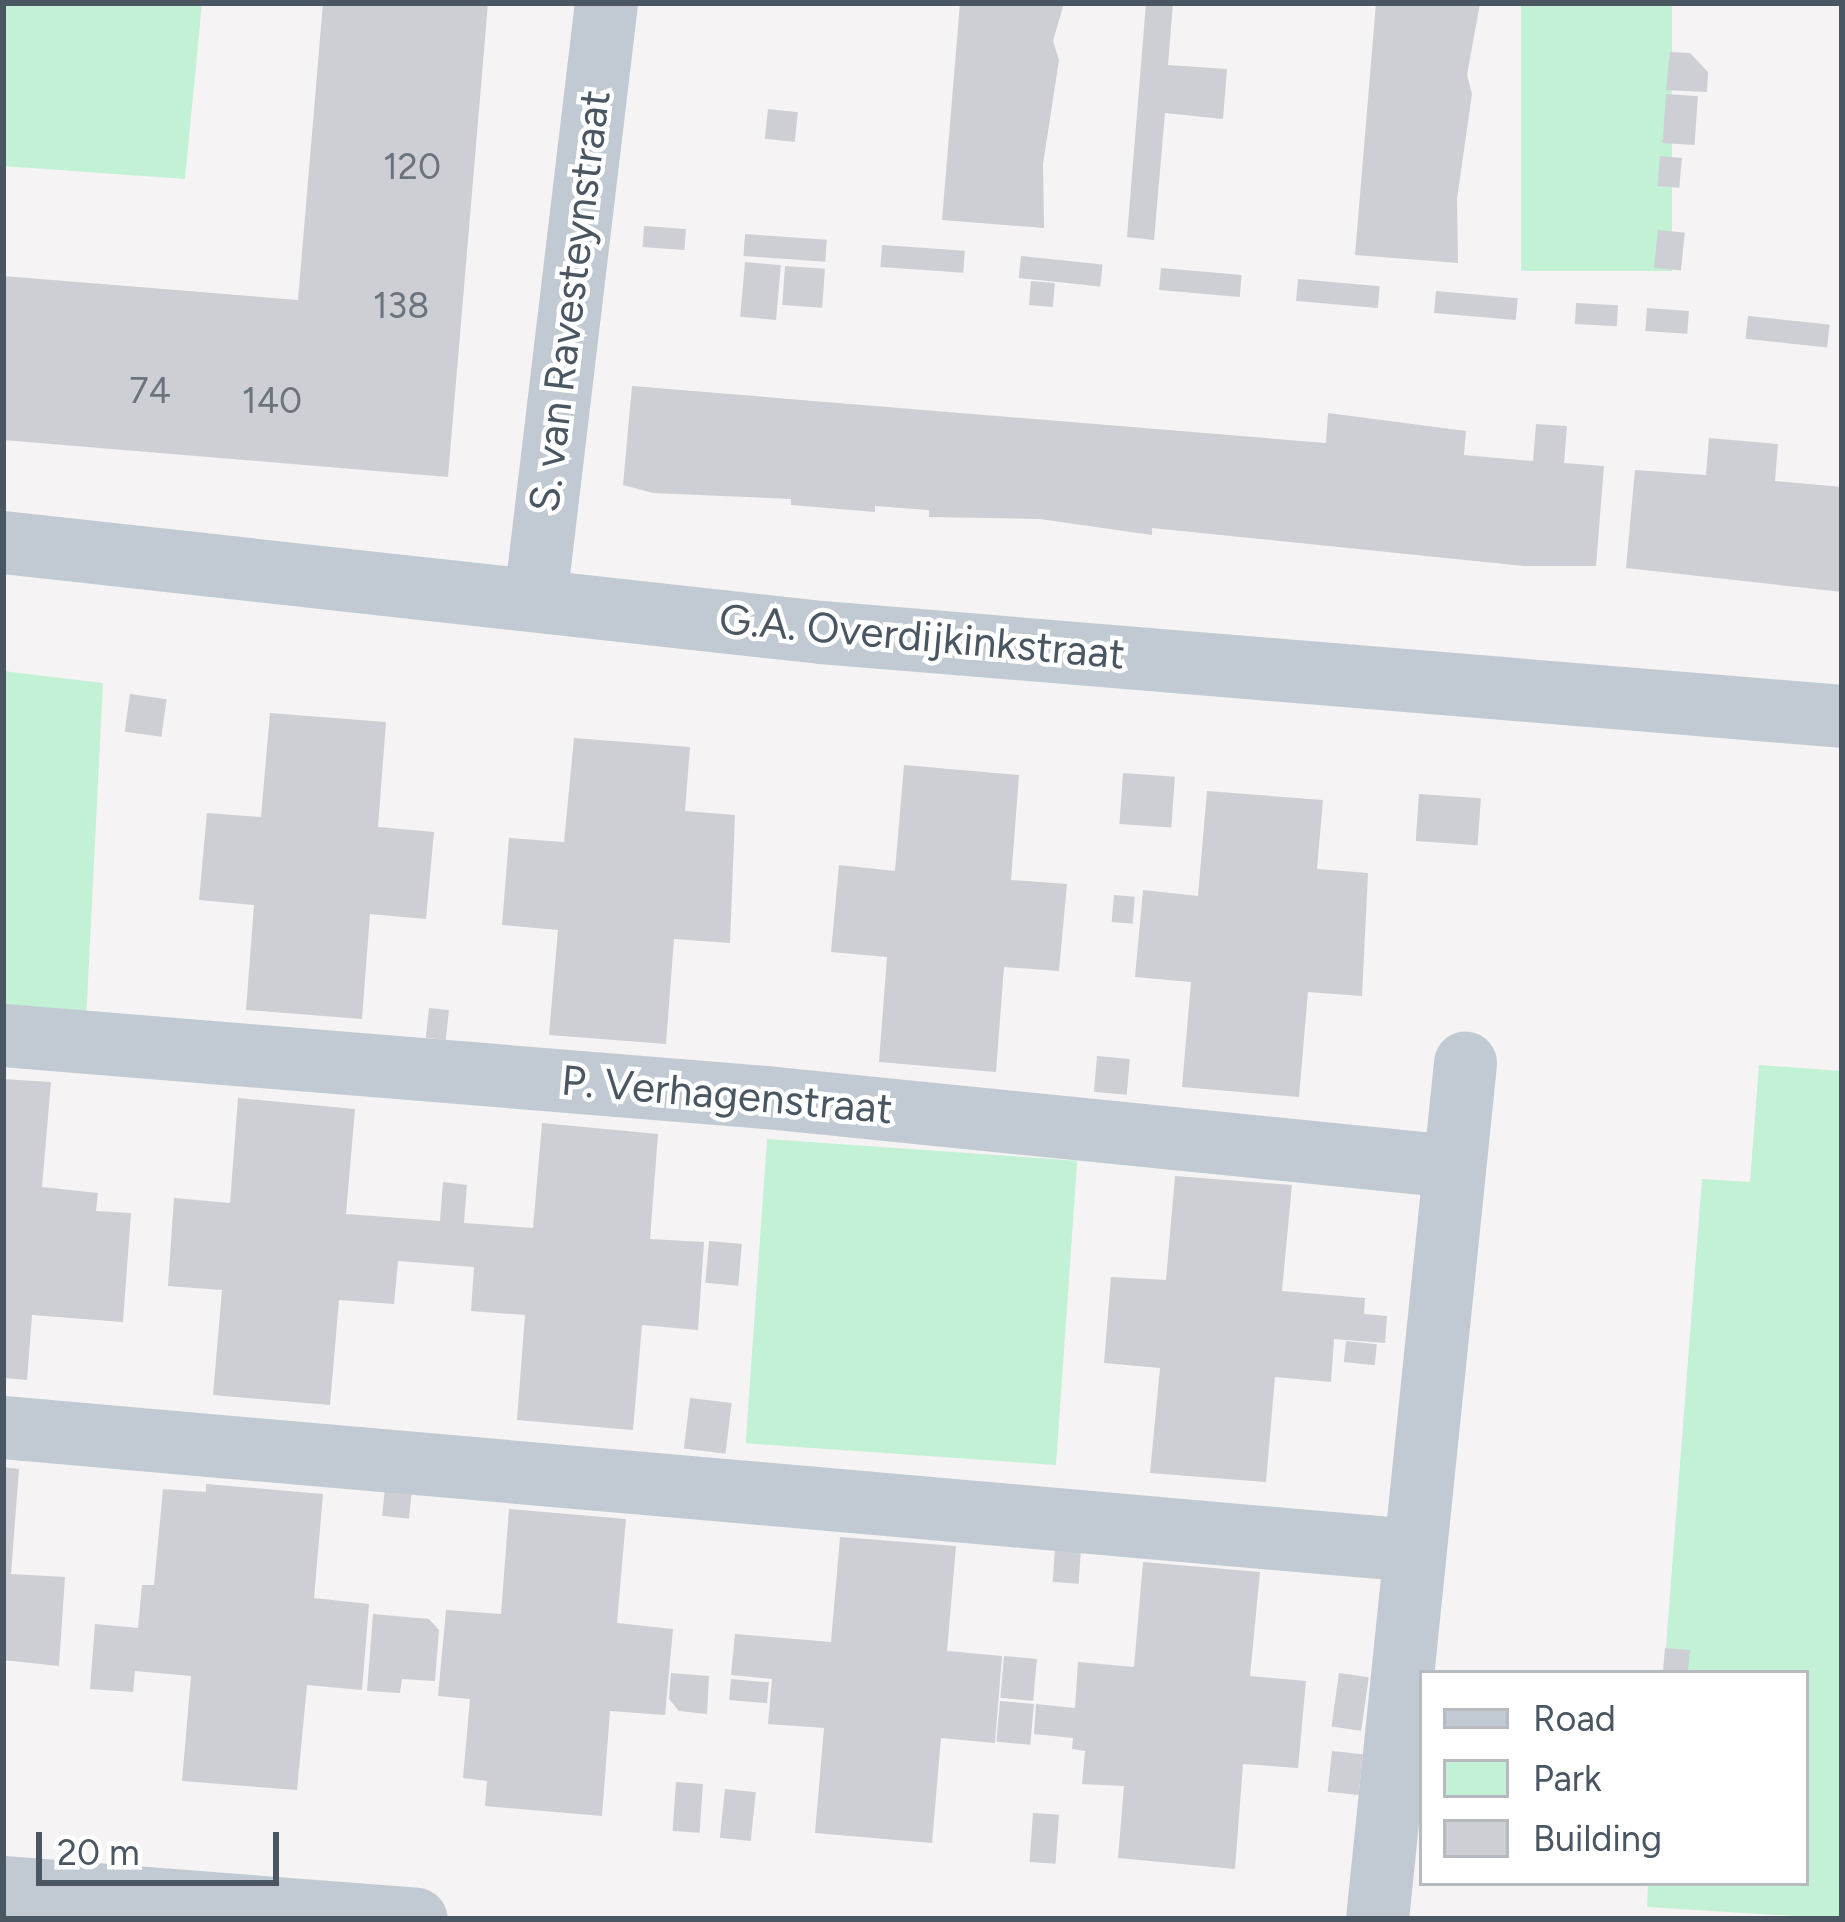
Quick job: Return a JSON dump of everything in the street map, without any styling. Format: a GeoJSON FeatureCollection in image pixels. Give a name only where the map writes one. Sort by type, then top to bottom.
{"type":"FeatureCollection","features":[{"type":"Feature","properties":{"kind":"street","name":"S. van Ravesteynstraat"},"geometry":{"type":"LineString","coordinates":[[536,599],[606,3]]}},
{"type":"Feature","properties":{"kind":"street","name":"G.A. Overdijkinkstraat"},"geometry":{"type":"LineString","coordinates":[[3,542],[821,632],[1842,716]]}},
{"type":"Feature","properties":{"kind":"street","name":"P. Verhagenstraat"},"geometry":{"type":"LineString","coordinates":[[3,1035],[766,1097],[1451,1166]]}},
{"type":"Feature","properties":{"kind":"street"},"geometry":{"type":"LineString","coordinates":[[1377,1919],[1465,1063]]}},
{"type":"Feature","properties":{"kind":"street"},"geometry":{"type":"LineString","coordinates":[[3,1427],[1412,1550]]}},
{"type":"Feature","properties":{"kind":"street"},"geometry":{"type":"LineString","coordinates":[[3,1886],[416,1919]]}},
{"type":"Feature","properties":{"kind":"green space"},"geometry":{"type":"Polygon","coordinates":[[[3,3],[202,3],[185,179],[3,166],[3,3]]]}},
{"type":"Feature","properties":{"kind":"green space"},"geometry":{"type":"Polygon","coordinates":[[[1521,3],[1672,3],[1672,271],[1521,271],[1521,3]]]}},
{"type":"Feature","properties":{"kind":"green space"},"geometry":{"type":"Polygon","coordinates":[[[3,671],[103,683],[86,1021],[3,1013],[3,671]]]}},
{"type":"Feature","properties":{"kind":"green space"},"geometry":{"type":"Polygon","coordinates":[[[1759,1065],[1842,1071],[1842,1919],[1647,1907],[1648,1886],[1809,1886],[1809,1670],[1664,1670],[1702,1179],[1750,1182],[1759,1065]]]}},
{"type":"Feature","properties":{"kind":"green space"},"geometry":{"type":"Polygon","coordinates":[[[767,1139],[1077,1161],[1056,1465],[746,1443],[767,1139]]]}},
{"type":"Feature","properties":{"kind":"building"},"geometry":{"type":"Polygon","coordinates":[[[323,3],[488,3],[448,477],[3,440],[3,276],[298,300],[323,3]]]}},
{"type":"Feature","properties":{"kind":"building"},"geometry":{"type":"Polygon","coordinates":[[[960,3],[1064,3],[1053,41],[1059,60],[1043,164],[1044,228],[942,220],[960,3]]]}},
{"type":"Feature","properties":{"kind":"building"},"geometry":{"type":"Polygon","coordinates":[[[1146,3],[1173,3],[1168,65],[1227,69],[1223,119],[1165,113],[1154,240],[1127,237],[1146,3]]]}},
{"type":"Feature","properties":{"kind":"building"},"geometry":{"type":"Polygon","coordinates":[[[1376,3],[1480,3],[1467,75],[1472,94],[1457,199],[1458,263],[1355,255],[1376,3]]]}},
{"type":"Feature","properties":{"kind":"building"},"geometry":{"type":"Polygon","coordinates":[[[1670,52],[1690,53],[1708,72],[1707,92],[1666,90],[1670,52]]]}},
{"type":"Feature","properties":{"kind":"building"},"geometry":{"type":"Polygon","coordinates":[[[1666,94],[1698,96],[1695,145],[1663,143],[1666,94]]]}},
{"type":"Feature","properties":{"kind":"building"},"geometry":{"type":"Polygon","coordinates":[[[768,109],[798,112],[795,142],[765,139],[768,109]]]}},
{"type":"Feature","properties":{"kind":"building"},"geometry":{"type":"Polygon","coordinates":[[[1660,156],[1682,158],[1679,188],[1657,186],[1660,156]]]}},
{"type":"Feature","properties":{"kind":"building"},"geometry":{"type":"Polygon","coordinates":[[[644,226],[686,229],[684,250],[643,247],[644,226]]]}},
{"type":"Feature","properties":{"kind":"building"},"geometry":{"type":"Polygon","coordinates":[[[1658,230],[1685,233],[1681,271],[1654,268],[1658,230]]]}},
{"type":"Feature","properties":{"kind":"building"},"geometry":{"type":"Polygon","coordinates":[[[745,234],[827,240],[825,262],[743,256],[745,234]]]}},
{"type":"Feature","properties":{"kind":"building"},"geometry":{"type":"Polygon","coordinates":[[[882,245],[965,251],[963,273],[880,267],[882,245]]]}},
{"type":"Feature","properties":{"kind":"building"},"geometry":{"type":"Polygon","coordinates":[[[1021,256],[1103,265],[1100,286],[1019,278],[1021,256]]]}},
{"type":"Feature","properties":{"kind":"building"},"geometry":{"type":"Polygon","coordinates":[[[745,262],[781,265],[776,320],[740,317],[745,262]]]}},
{"type":"Feature","properties":{"kind":"building"},"geometry":{"type":"Polygon","coordinates":[[[785,266],[825,269],[822,308],[782,305],[785,266]]]}},
{"type":"Feature","properties":{"kind":"building"},"geometry":{"type":"Polygon","coordinates":[[[1161,268],[1242,275],[1240,297],[1159,290],[1161,268]]]}},
{"type":"Feature","properties":{"kind":"building"},"geometry":{"type":"Polygon","coordinates":[[[1298,279],[1380,286],[1378,308],[1296,301],[1298,279]]]}},
{"type":"Feature","properties":{"kind":"building"},"geometry":{"type":"Polygon","coordinates":[[[1031,281],[1055,283],[1053,307],[1029,305],[1031,281]]]}},
{"type":"Feature","properties":{"kind":"building"},"geometry":{"type":"Polygon","coordinates":[[[1436,291],[1518,298],[1516,320],[1434,313],[1436,291]]]}},
{"type":"Feature","properties":{"kind":"building"},"geometry":{"type":"Polygon","coordinates":[[[1576,303],[1618,305],[1617,326],[1575,324],[1576,303]]]}},
{"type":"Feature","properties":{"kind":"building"},"geometry":{"type":"Polygon","coordinates":[[[1647,308],[1689,311],[1687,334],[1645,331],[1647,308]]]}},
{"type":"Feature","properties":{"kind":"building"},"geometry":{"type":"Polygon","coordinates":[[[1748,316],[1830,325],[1827,347],[1746,339],[1748,316]]]}},
{"type":"Feature","properties":{"kind":"building"},"geometry":{"type":"Polygon","coordinates":[[[632,386],[1326,443],[1328,413],[1466,431],[1464,455],[1533,461],[1536,424],[1567,426],[1564,463],[1604,466],[1596,566],[1524,566],[1152,528],[1152,535],[1040,519],[929,517],[929,510],[875,506],[875,512],[791,505],[791,499],[653,493],[623,485],[632,386]]]}},
{"type":"Feature","properties":{"kind":"building"},"geometry":{"type":"Polygon","coordinates":[[[1709,438],[1778,444],[1775,481],[1842,487],[1842,592],[1626,568],[1635,470],[1706,475],[1709,438]]]}},
{"type":"Feature","properties":{"kind":"building"},"geometry":{"type":"Polygon","coordinates":[[[130,694],[167,699],[161,737],[125,732],[130,694]]]}},
{"type":"Feature","properties":{"kind":"building"},"geometry":{"type":"Polygon","coordinates":[[[270,713],[386,722],[378,827],[434,832],[426,919],[370,914],[362,1019],[246,1010],[254,905],[199,900],[207,813],[261,817],[270,713]]]}},
{"type":"Feature","properties":{"kind":"building"},"geometry":{"type":"Polygon","coordinates":[[[574,738],[690,747],[685,811],[735,815],[730,943],[674,939],[666,1044],[549,1035],[558,930],[502,925],[509,838],[564,842],[574,738]]]}},
{"type":"Feature","properties":{"kind":"building"},"geometry":{"type":"Polygon","coordinates":[[[904,765],[1019,775],[1011,880],[1067,884],[1059,971],[1004,967],[996,1072],[879,1062],[887,957],[831,952],[839,865],[895,871],[904,765]]]}},
{"type":"Feature","properties":{"kind":"building"},"geometry":{"type":"Polygon","coordinates":[[[1123,773],[1175,777],[1171,828],[1119,824],[1123,773]]]}},
{"type":"Feature","properties":{"kind":"building"},"geometry":{"type":"Polygon","coordinates":[[[1207,791],[1323,800],[1317,869],[1368,873],[1362,996],[1308,992],[1299,1097],[1182,1087],[1191,982],[1135,977],[1143,890],[1198,896],[1207,791]]]}},
{"type":"Feature","properties":{"kind":"building"},"geometry":{"type":"Polygon","coordinates":[[[1419,794],[1481,798],[1478,845],[1416,841],[1419,794]]]}},
{"type":"Feature","properties":{"kind":"building"},"geometry":{"type":"Polygon","coordinates":[[[1114,895],[1135,897],[1133,924],[1112,922],[1114,895]]]}},
{"type":"Feature","properties":{"kind":"building"},"geometry":{"type":"Polygon","coordinates":[[[429,1008],[449,1010],[446,1040],[426,1038],[429,1008]]]}},
{"type":"Feature","properties":{"kind":"building"},"geometry":{"type":"Polygon","coordinates":[[[1097,1056],[1130,1059],[1127,1095],[1094,1092],[1097,1056]]]}},
{"type":"Feature","properties":{"kind":"building"},"geometry":{"type":"Polygon","coordinates":[[[3,1079],[51,1082],[42,1187],[98,1193],[96,1211],[131,1213],[123,1322],[32,1315],[27,1380],[3,1378],[3,1079]]]}},
{"type":"Feature","properties":{"kind":"building"},"geometry":{"type":"Polygon","coordinates":[[[238,1098],[355,1109],[346,1214],[440,1221],[443,1182],[467,1185],[464,1223],[533,1228],[542,1123],[658,1134],[650,1239],[704,1242],[698,1330],[642,1325],[633,1430],[517,1420],[525,1315],[471,1311],[474,1267],[398,1261],[394,1304],[339,1300],[330,1405],[213,1395],[222,1290],[168,1286],[174,1198],[230,1203],[238,1098]]]}},
{"type":"Feature","properties":{"kind":"building"},"geometry":{"type":"Polygon","coordinates":[[[1175,1176],[1292,1185],[1282,1291],[1365,1298],[1364,1314],[1387,1316],[1385,1343],[1334,1339],[1331,1382],[1275,1377],[1266,1482],[1150,1473],[1160,1368],[1104,1363],[1111,1277],[1166,1280],[1175,1176]]]}},
{"type":"Feature","properties":{"kind":"building"},"geometry":{"type":"Polygon","coordinates":[[[709,1241],[742,1244],[738,1286],[705,1283],[709,1241]]]}},
{"type":"Feature","properties":{"kind":"building"},"geometry":{"type":"Polygon","coordinates":[[[1346,1341],[1377,1344],[1375,1365],[1344,1362],[1346,1341]]]}},
{"type":"Feature","properties":{"kind":"building"},"geometry":{"type":"Polygon","coordinates":[[[690,1398],[732,1403],[725,1454],[684,1449],[690,1398]]]}},
{"type":"Feature","properties":{"kind":"building"},"geometry":{"type":"Polygon","coordinates":[[[3,1467],[19,1469],[11,1574],[65,1577],[59,1666],[3,1660],[3,1467]]]}},
{"type":"Feature","properties":{"kind":"building"},"geometry":{"type":"Polygon","coordinates":[[[206,1484],[323,1494],[314,1598],[369,1604],[362,1690],[307,1685],[297,1790],[182,1781],[191,1676],[135,1671],[133,1692],[90,1689],[95,1624],[138,1628],[142,1585],[154,1585],[163,1489],[206,1492],[206,1484]]]}},
{"type":"Feature","properties":{"kind":"building"},"geometry":{"type":"Polygon","coordinates":[[[385,1488],[412,1491],[409,1519],[382,1516],[385,1488]]]}},
{"type":"Feature","properties":{"kind":"building"},"geometry":{"type":"Polygon","coordinates":[[[509,1509],[626,1519],[617,1623],[673,1629],[665,1715],[610,1711],[602,1816],[485,1806],[487,1781],[463,1778],[470,1699],[438,1696],[446,1610],[501,1614],[509,1509]]]}},
{"type":"Feature","properties":{"kind":"building"},"geometry":{"type":"Polygon","coordinates":[[[1056,1534],[1082,1536],[1079,1584],[1053,1582],[1056,1534]]]}},
{"type":"Feature","properties":{"kind":"building"},"geometry":{"type":"Polygon","coordinates":[[[840,1537],[956,1546],[947,1651],[1002,1656],[995,1743],[941,1738],[932,1843],[815,1833],[824,1728],[768,1724],[772,1679],[731,1675],[735,1634],[831,1642],[840,1537]]]}},
{"type":"Feature","properties":{"kind":"building"},"geometry":{"type":"Polygon","coordinates":[[[1143,1562],[1260,1572],[1250,1676],[1306,1681],[1298,1768],[1243,1764],[1235,1869],[1118,1858],[1124,1786],[1082,1784],[1085,1751],[1072,1749],[1073,1738],[1034,1734],[1036,1704],[1075,1708],[1078,1662],[1134,1667],[1143,1562]]]}},
{"type":"Feature","properties":{"kind":"building"},"geometry":{"type":"Polygon","coordinates":[[[373,1614],[429,1619],[439,1630],[435,1681],[402,1679],[400,1693],[367,1691],[373,1614]]]}},
{"type":"Feature","properties":{"kind":"building"},"geometry":{"type":"Polygon","coordinates":[[[1665,1648],[1690,1650],[1688,1670],[1663,1670],[1665,1648]]]}},
{"type":"Feature","properties":{"kind":"building"},"geometry":{"type":"Polygon","coordinates":[[[1004,1656],[1037,1659],[1033,1701],[1000,1698],[1004,1656]]]}},
{"type":"Feature","properties":{"kind":"building"},"geometry":{"type":"Polygon","coordinates":[[[671,1673],[709,1676],[707,1714],[679,1711],[669,1699],[671,1673]]]}},
{"type":"Feature","properties":{"kind":"building"},"geometry":{"type":"Polygon","coordinates":[[[1339,1673],[1369,1677],[1361,1731],[1331,1726],[1339,1673]]]}},
{"type":"Feature","properties":{"kind":"building"},"geometry":{"type":"Polygon","coordinates":[[[731,1679],[769,1682],[767,1703],[729,1700],[731,1679]]]}},
{"type":"Feature","properties":{"kind":"building"},"geometry":{"type":"Polygon","coordinates":[[[1000,1701],[1034,1704],[1030,1745],[996,1742],[1000,1701]]]}},
{"type":"Feature","properties":{"kind":"building"},"geometry":{"type":"Polygon","coordinates":[[[1332,1751],[1363,1754],[1359,1795],[1328,1792],[1332,1751]]]}},
{"type":"Feature","properties":{"kind":"building"},"geometry":{"type":"Polygon","coordinates":[[[676,1782],[703,1784],[700,1833],[673,1831],[676,1782]]]}},
{"type":"Feature","properties":{"kind":"building"},"geometry":{"type":"Polygon","coordinates":[[[725,1789],[756,1792],[751,1841],[720,1838],[725,1789]]]}},
{"type":"Feature","properties":{"kind":"building"},"geometry":{"type":"Polygon","coordinates":[[[1033,1813],[1059,1815],[1056,1864],[1030,1862],[1033,1813]]]}}]}
